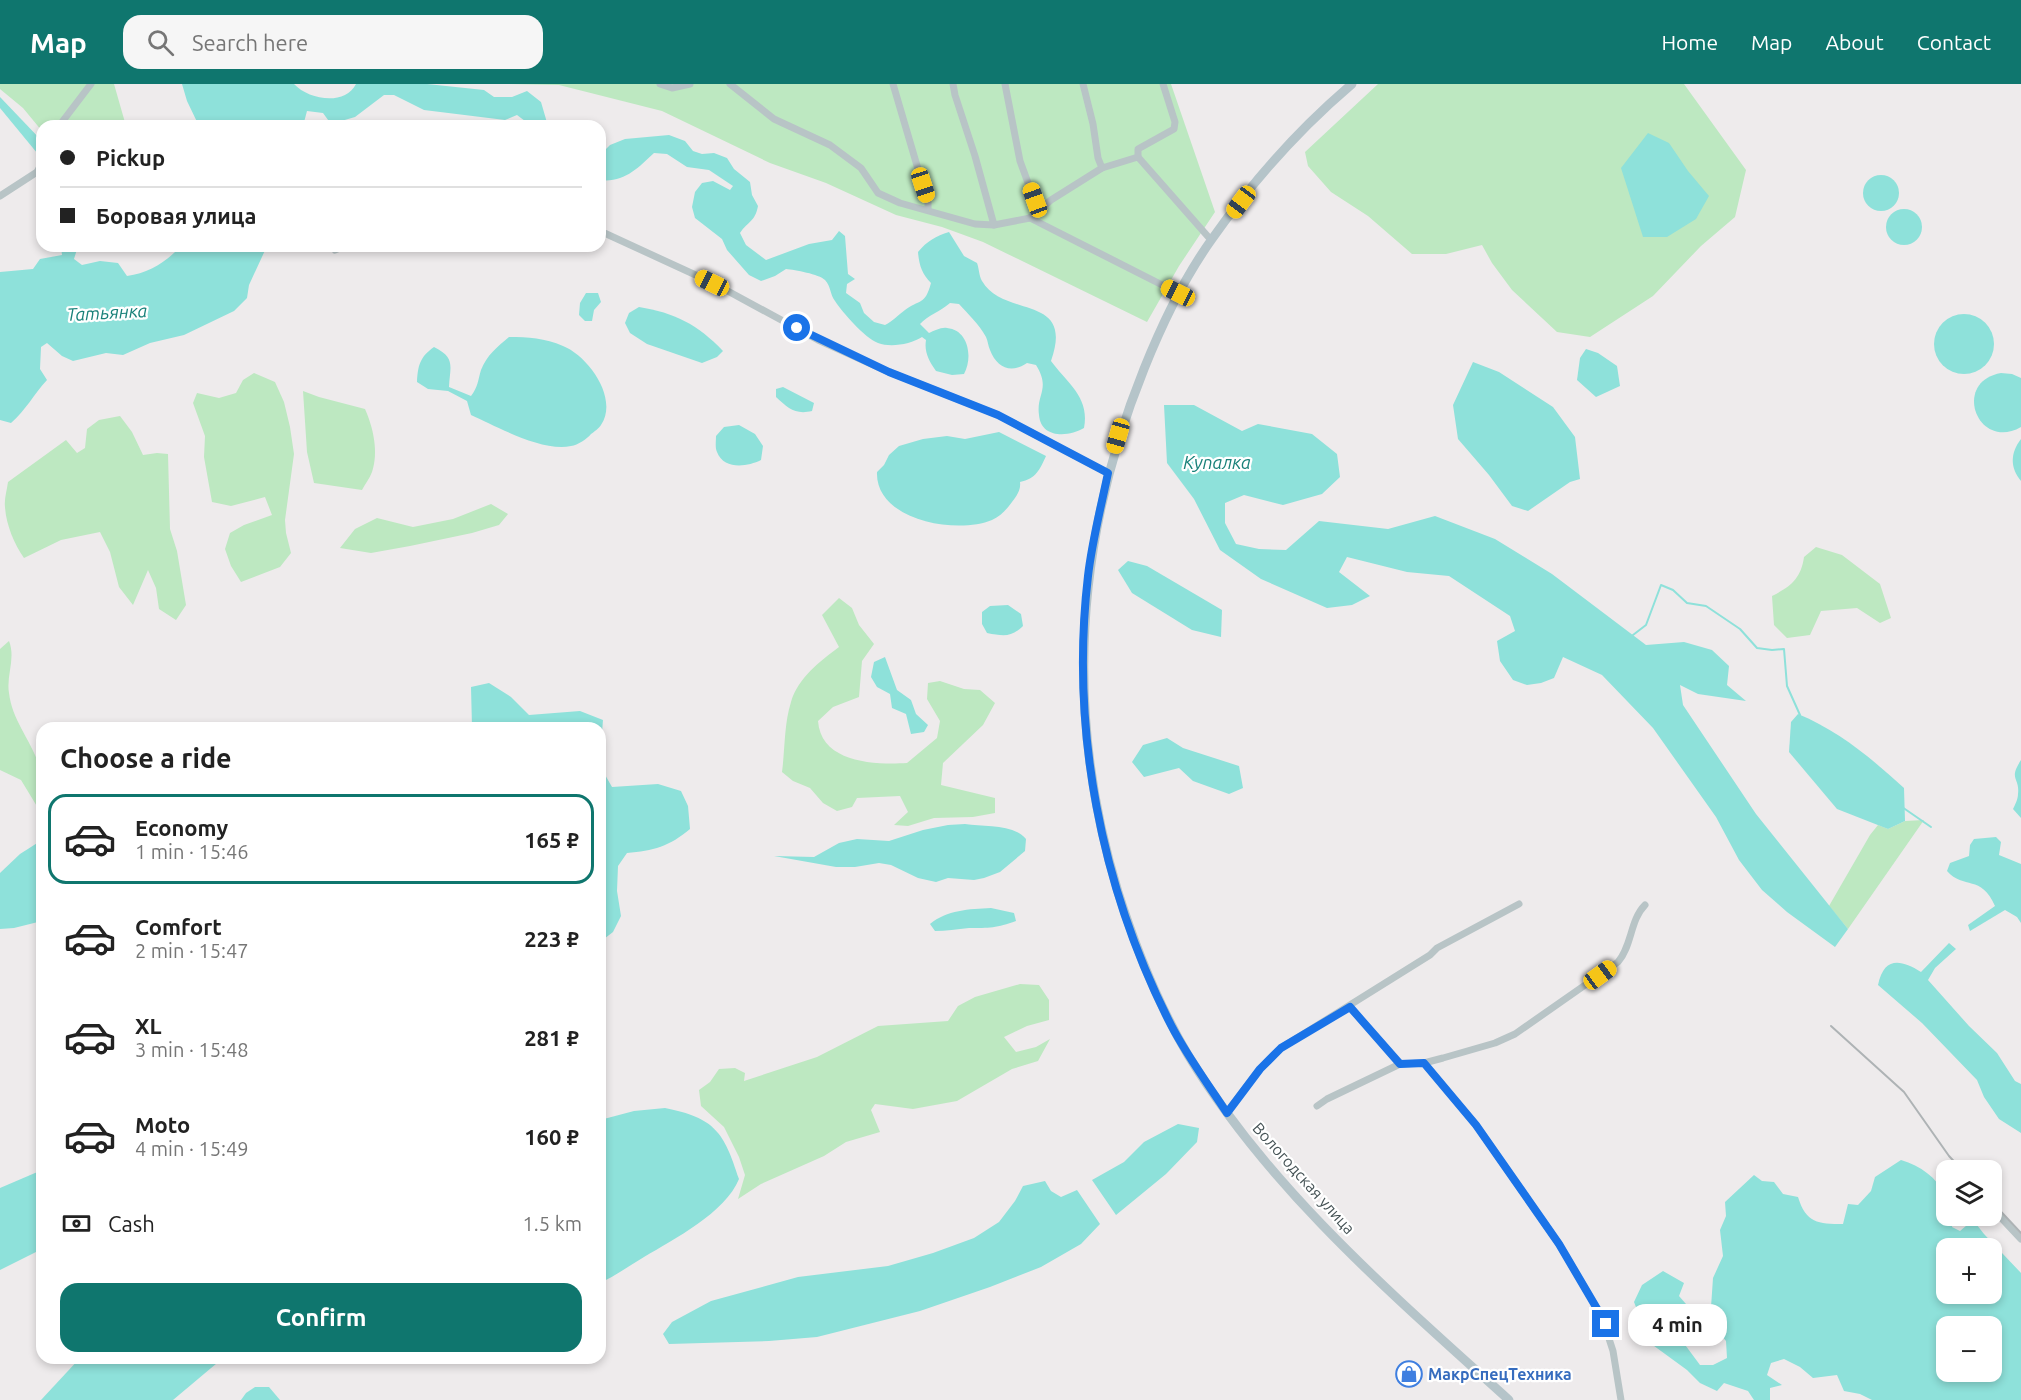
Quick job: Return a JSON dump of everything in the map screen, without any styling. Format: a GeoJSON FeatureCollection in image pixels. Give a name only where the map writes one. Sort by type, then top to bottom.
{"type":"FeatureCollection","features":[{"type":"Feature","properties":{"kind":"main road","name":"Вологодская улица"},"geometry":{"type":"LineString","coordinates":[[1352,84],[1312,120],[1263,173],[1211,240],[1178,293],[1132,398],[1108,473],[1090,565],[1084,635],[1086,738],[1098,819],[1131,933],[1155,993],[1191,1059],[1227,1113],[1269,1167],[1360,1262],[1509,1400]]}},
{"type":"Feature","properties":{"kind":"street"},"geometry":{"type":"LineString","coordinates":[[64,120],[91,84]]}},
{"type":"Feature","properties":{"kind":"street"},"geometry":{"type":"LineString","coordinates":[[660,84],[672,88],[690,84]]}},
{"type":"Feature","properties":{"kind":"street"},"geometry":{"type":"LineString","coordinates":[[730,84],[774,119],[830,145],[861,168],[878,193],[900,202],[975,224],[994,225],[1030,218],[1069,187],[1102,168],[1138,157]]}},
{"type":"Feature","properties":{"kind":"street"},"geometry":{"type":"LineString","coordinates":[[892,84],[928,203],[928,210]]}},
{"type":"Feature","properties":{"kind":"street"},"geometry":{"type":"LineString","coordinates":[[953,84],[994,225]]}},
{"type":"Feature","properties":{"kind":"street"},"geometry":{"type":"LineString","coordinates":[[1005,84],[1020,160],[1038,210]]}},
{"type":"Feature","properties":{"kind":"street"},"geometry":{"type":"LineString","coordinates":[[1083,84],[1102,168]]}},
{"type":"Feature","properties":{"kind":"street"},"geometry":{"type":"LineString","coordinates":[[1163,84],[1175,122],[1174,129],[1138,149],[1138,157],[1211,240]]}},
{"type":"Feature","properties":{"kind":"street"},"geometry":{"type":"LineString","coordinates":[[0,196],[36,173]]}},
{"type":"Feature","properties":{"kind":"street"},"geometry":{"type":"LineString","coordinates":[[1030,218],[1178,293]]}},
{"type":"Feature","properties":{"kind":"street"},"geometry":{"type":"LineString","coordinates":[[606,234],[712,283],[828,344],[889,372],[998,415],[1108,473]]}},
{"type":"Feature","properties":{"kind":"street"},"geometry":{"type":"LineString","coordinates":[[1227,1113],[1260,1069],[1281,1048],[1350,1007],[1430,955],[1437,948],[1520,904]]}},
{"type":"Feature","properties":{"kind":"street"},"geometry":{"type":"LineString","coordinates":[[1317,1106],[1400,1064],[1424,1063],[1495,1043],[1515,1034],[1618,962],[1623,956],[1638,914],[1645,905]]}},
{"type":"Feature","properties":{"kind":"street"},"geometry":{"type":"LineString","coordinates":[[1350,1007],[1400,1064]]}},
{"type":"Feature","properties":{"kind":"street"},"geometry":{"type":"LineString","coordinates":[[1424,1063],[1476,1125],[1495,1152],[1559,1244],[1602,1317],[1612,1351],[1621,1400]]}},
{"type":"Feature","properties":{"kind":"street"},"geometry":{"type":"LineString","coordinates":[[2002,1219],[2021,1239]]}},
{"type":"Feature","properties":{"kind":"green space"},"geometry":{"type":"Polygon","coordinates":[[[0,84],[114,84],[124,120],[36,120],[36,124],[23,108],[0,89],[0,84]]]}},
{"type":"Feature","properties":{"kind":"green space"},"geometry":{"type":"Polygon","coordinates":[[[504,84],[1171,84],[1215,212],[1179,266],[1147,322],[983,242],[942,227],[896,215],[826,183],[770,163],[662,111],[559,85],[504,84]]]}},
{"type":"Feature","properties":{"kind":"green space"},"geometry":{"type":"Polygon","coordinates":[[[1378,84],[1684,84],[1746,170],[1735,217],[1701,246],[1653,296],[1590,337],[1557,332],[1512,290],[1482,245],[1446,254],[1412,254],[1368,216],[1331,192],[1308,166],[1305,152],[1378,84]]]}},
{"type":"Feature","properties":{"kind":"green space"},"geometry":{"type":"Polygon","coordinates":[[[254,373],[275,382],[284,402],[290,427],[294,454],[285,520],[291,553],[280,567],[241,582],[231,566],[225,549],[230,533],[244,525],[272,515],[265,497],[231,506],[212,502],[204,457],[205,436],[193,403],[197,393],[219,398],[236,393],[243,380],[254,373]]]}},
{"type":"Feature","properties":{"kind":"green space"},"geometry":{"type":"Polygon","coordinates":[[[303,391],[365,409],[373,432],[375,456],[372,472],[362,490],[314,483],[307,452],[303,391]]]}},
{"type":"Feature","properties":{"kind":"green space"},"geometry":{"type":"Polygon","coordinates":[[[120,416],[132,432],[143,455],[168,454],[170,529],[177,551],[186,605],[176,620],[159,609],[156,588],[148,570],[133,605],[119,587],[110,552],[100,532],[61,540],[24,558],[9,527],[5,504],[8,482],[66,440],[77,453],[85,448],[87,429],[99,420],[120,416]]]}},
{"type":"Feature","properties":{"kind":"green space"},"geometry":{"type":"Polygon","coordinates":[[[491,504],[508,514],[499,525],[472,533],[371,553],[340,548],[355,529],[377,518],[413,527],[453,519],[491,504]]]}},
{"type":"Feature","properties":{"kind":"green space"},"geometry":{"type":"Polygon","coordinates":[[[1816,547],[1842,555],[1880,584],[1891,618],[1880,623],[1857,608],[1821,611],[1810,635],[1787,638],[1774,625],[1772,596],[1794,581],[1803,565],[1804,557],[1816,547]]]}},
{"type":"Feature","properties":{"kind":"green space"},"geometry":{"type":"Polygon","coordinates":[[[839,598],[852,608],[859,625],[874,644],[862,661],[859,697],[833,707],[818,721],[821,735],[829,746],[852,758],[866,762],[907,763],[937,738],[940,721],[927,699],[928,683],[940,681],[964,689],[980,690],[995,703],[983,725],[943,763],[941,785],[995,798],[995,813],[973,817],[934,818],[908,826],[894,825],[908,812],[900,796],[857,798],[852,807],[837,811],[823,803],[810,788],[793,781],[782,772],[787,719],[794,693],[810,671],[839,647],[822,615],[839,598]]]}},
{"type":"Feature","properties":{"kind":"green space"},"geometry":{"type":"Polygon","coordinates":[[[9,641],[12,654],[8,686],[17,720],[36,758],[36,805],[21,780],[0,770],[0,649],[9,641]]]}},
{"type":"Feature","properties":{"kind":"green space"},"geometry":{"type":"Polygon","coordinates":[[[1924,820],[1848,929],[1829,906],[1870,835],[1878,825],[1888,829],[1905,821],[1924,820]]]}},
{"type":"Feature","properties":{"kind":"green space"},"geometry":{"type":"Polygon","coordinates":[[[1020,984],[1039,985],[1049,1000],[1049,1020],[1027,1026],[1004,1037],[1016,1052],[1036,1047],[1050,1039],[1038,1061],[1012,1069],[957,1101],[913,1109],[875,1104],[871,1110],[880,1132],[846,1142],[824,1156],[761,1184],[738,1199],[745,1175],[739,1157],[724,1127],[701,1106],[699,1090],[710,1082],[719,1069],[735,1068],[745,1073],[744,1081],[817,1057],[878,1026],[948,1021],[958,1006],[975,997],[1020,984]]]}},
{"type":"Feature","properties":{"kind":"water"},"geometry":{"type":"Polygon","coordinates":[[[182,84],[294,84],[308,94],[317,97],[336,98],[344,96],[356,84],[427,84],[484,90],[494,97],[512,97],[527,91],[541,102],[546,120],[524,120],[517,115],[505,120],[424,110],[394,95],[384,95],[355,117],[345,120],[328,120],[323,113],[307,111],[305,120],[196,120],[182,84]]]}},
{"type":"Feature","properties":{"kind":"water"},"geometry":{"type":"Polygon","coordinates":[[[0,97],[36,135],[36,152],[0,108],[0,97]]]}},
{"type":"Feature","properties":{"kind":"water"},"geometry":{"type":"Polygon","coordinates":[[[1648,133],[1669,143],[1709,196],[1696,219],[1667,237],[1643,237],[1621,168],[1648,133]]]}},
{"type":"Feature","properties":{"kind":"water"},"geometry":{"type":"Polygon","coordinates":[[[669,135],[685,141],[693,151],[702,154],[714,153],[727,158],[734,169],[750,182],[752,195],[758,206],[753,218],[740,233],[746,245],[766,260],[809,244],[832,240],[839,231],[845,236],[848,274],[855,279],[847,284],[846,293],[860,303],[864,313],[874,322],[885,325],[924,299],[931,283],[921,269],[918,252],[932,239],[949,232],[964,256],[977,263],[982,281],[992,293],[1046,316],[1053,325],[1056,340],[1051,361],[1080,399],[1084,408],[1084,428],[1071,433],[1057,434],[1045,428],[1039,415],[1043,386],[1036,365],[1027,363],[1010,368],[1001,365],[993,356],[983,332],[959,304],[950,303],[920,324],[929,333],[947,328],[954,330],[964,339],[968,353],[967,368],[964,374],[952,375],[936,371],[928,356],[926,340],[922,337],[907,343],[889,345],[878,343],[867,336],[838,306],[827,282],[818,276],[786,269],[761,281],[749,275],[727,250],[722,239],[695,218],[692,207],[695,192],[702,183],[713,181],[730,190],[733,186],[709,170],[687,167],[667,154],[654,153],[623,177],[606,180],[606,149],[625,139],[669,135]]]}},
{"type":"Feature","properties":{"kind":"water"},"geometry":{"type":"Polygon","coordinates":[[[1881,175],[1894,180],[1899,193],[1894,206],[1881,211],[1868,206],[1863,193],[1868,180],[1881,175]]]}},
{"type":"Feature","properties":{"kind":"water"},"geometry":{"type":"Polygon","coordinates":[[[1904,209],[1917,214],[1922,227],[1917,240],[1904,245],[1891,240],[1886,227],[1891,214],[1904,209]]]}},
{"type":"Feature","properties":{"kind":"water","name":"Татьянка"},"geometry":{"type":"Polygon","coordinates":[[[62,252],[76,252],[74,259],[82,265],[100,261],[118,263],[127,276],[157,266],[174,252],[264,252],[249,285],[247,298],[234,311],[184,335],[150,343],[123,355],[106,353],[73,361],[62,356],[47,343],[41,347],[40,369],[47,380],[11,423],[0,420],[0,272],[33,269],[40,259],[62,255],[62,252]]]}},
{"type":"Feature","properties":{"kind":"water"},"geometry":{"type":"Polygon","coordinates":[[[586,293],[598,293],[601,302],[594,310],[592,321],[585,321],[579,315],[580,303],[586,293]]]}},
{"type":"Feature","properties":{"kind":"water"},"geometry":{"type":"Polygon","coordinates":[[[639,307],[675,316],[685,321],[723,351],[717,357],[702,363],[647,344],[630,333],[625,323],[629,313],[639,307]]]}},
{"type":"Feature","properties":{"kind":"water"},"geometry":{"type":"Polygon","coordinates":[[[1964,314],[1981,319],[1989,327],[1994,344],[1989,361],[1981,369],[1964,374],[1947,369],[1939,361],[1934,344],[1939,327],[1947,319],[1964,314]]]}},
{"type":"Feature","properties":{"kind":"water"},"geometry":{"type":"Polygon","coordinates":[[[509,337],[536,338],[556,343],[573,351],[591,368],[603,391],[606,414],[600,426],[585,440],[574,445],[559,447],[534,442],[471,415],[467,401],[448,391],[428,389],[417,382],[421,362],[434,347],[449,359],[449,387],[471,396],[486,360],[509,337]]]}},
{"type":"Feature","properties":{"kind":"water"},"geometry":{"type":"Polygon","coordinates":[[[1586,349],[1598,353],[1617,366],[1620,386],[1596,397],[1577,380],[1580,358],[1586,349]]]}},
{"type":"Feature","properties":{"kind":"water"},"geometry":{"type":"Polygon","coordinates":[[[1473,362],[1499,372],[1553,407],[1575,437],[1580,479],[1570,482],[1528,511],[1512,506],[1458,439],[1453,405],[1473,362]]]}},
{"type":"Feature","properties":{"kind":"water"},"geometry":{"type":"Polygon","coordinates":[[[2001,373],[2021,378],[2021,427],[2006,432],[1993,430],[1983,423],[1976,413],[1974,401],[1977,389],[1986,379],[2001,373]]]}},
{"type":"Feature","properties":{"kind":"water"},"geometry":{"type":"Polygon","coordinates":[[[783,387],[814,403],[812,411],[792,410],[784,404],[776,397],[776,389],[783,387]]]}},
{"type":"Feature","properties":{"kind":"water","name":"Купалка"},"geometry":{"type":"Polygon","coordinates":[[[1164,405],[1194,405],[1242,431],[1258,424],[1312,434],[1337,454],[1340,477],[1322,494],[1283,505],[1244,495],[1225,503],[1225,523],[1236,544],[1259,549],[1286,550],[1319,521],[1388,529],[1435,516],[1495,539],[1552,574],[1646,645],[1684,642],[1712,650],[1729,666],[1727,685],[1746,701],[1698,694],[1680,685],[1683,705],[1756,814],[1848,929],[1835,947],[1787,912],[1762,890],[1739,860],[1716,817],[1653,728],[1602,675],[1563,657],[1554,678],[1527,685],[1513,680],[1500,661],[1497,641],[1515,631],[1510,616],[1449,576],[1407,572],[1347,557],[1339,572],[1370,596],[1352,605],[1327,608],[1261,579],[1220,550],[1194,499],[1167,463],[1164,405]]]}},
{"type":"Feature","properties":{"kind":"water"},"geometry":{"type":"Polygon","coordinates":[[[739,425],[755,434],[763,446],[761,460],[736,465],[720,458],[716,449],[716,436],[724,427],[739,425]]]}},
{"type":"Feature","properties":{"kind":"water"},"geometry":{"type":"Polygon","coordinates":[[[999,432],[1046,456],[1034,476],[1020,482],[1020,488],[1008,508],[992,520],[959,526],[920,520],[889,502],[880,488],[877,472],[889,455],[899,446],[923,439],[947,436],[965,439],[999,432]]]}},
{"type":"Feature","properties":{"kind":"water"},"geometry":{"type":"Polygon","coordinates":[[[2021,439],[2021,481],[2013,466],[2013,455],[2021,439]]]}},
{"type":"Feature","properties":{"kind":"water"},"geometry":{"type":"Polygon","coordinates":[[[1128,561],[1147,566],[1222,610],[1221,637],[1192,630],[1132,593],[1118,570],[1128,561]]]}},
{"type":"Feature","properties":{"kind":"water"},"geometry":{"type":"Polygon","coordinates":[[[1008,605],[1021,614],[1023,626],[1015,633],[1006,635],[987,633],[982,624],[982,612],[990,606],[1008,605]]]}},
{"type":"Feature","properties":{"kind":"water"},"geometry":{"type":"Polygon","coordinates":[[[885,657],[897,690],[911,700],[916,714],[928,725],[924,732],[911,734],[906,714],[892,708],[890,694],[877,687],[871,677],[874,662],[885,657]]]}},
{"type":"Feature","properties":{"kind":"water"},"geometry":{"type":"Polygon","coordinates":[[[489,683],[511,697],[529,715],[580,711],[603,720],[603,722],[472,722],[471,687],[489,683]]]}},
{"type":"Feature","properties":{"kind":"water"},"geometry":{"type":"Polygon","coordinates":[[[1798,714],[1854,746],[1904,788],[1905,821],[1888,829],[1837,809],[1789,752],[1791,722],[1798,714]]]}},
{"type":"Feature","properties":{"kind":"water"},"geometry":{"type":"Polygon","coordinates":[[[1167,738],[1183,748],[1239,766],[1243,788],[1229,794],[1193,781],[1179,768],[1144,777],[1132,762],[1143,745],[1167,738]]]}},
{"type":"Feature","properties":{"kind":"water"},"geometry":{"type":"Polygon","coordinates":[[[2021,760],[2021,818],[2013,809],[2018,794],[2015,771],[2021,760]]]}},
{"type":"Feature","properties":{"kind":"water"},"geometry":{"type":"Polygon","coordinates":[[[606,776],[612,787],[658,784],[681,791],[688,806],[690,829],[661,847],[627,853],[618,866],[617,891],[621,916],[613,932],[606,937],[606,776]]]}},
{"type":"Feature","properties":{"kind":"water"},"geometry":{"type":"Polygon","coordinates":[[[965,824],[1006,828],[1021,834],[1026,839],[1025,851],[1000,872],[984,878],[974,880],[948,878],[936,882],[918,878],[891,865],[879,863],[836,867],[774,856],[814,857],[839,843],[857,839],[889,841],[923,830],[965,824]]]}},
{"type":"Feature","properties":{"kind":"water"},"geometry":{"type":"Polygon","coordinates":[[[1996,837],[2001,842],[1999,855],[2021,864],[2021,923],[2017,917],[2005,910],[1970,931],[1968,925],[1995,906],[1984,890],[1953,877],[1947,871],[1950,863],[1969,856],[1970,845],[1974,839],[1996,837]]]}},
{"type":"Feature","properties":{"kind":"water"},"geometry":{"type":"Polygon","coordinates":[[[36,844],[36,922],[0,929],[0,873],[20,854],[36,844]]]}},
{"type":"Feature","properties":{"kind":"water"},"geometry":{"type":"Polygon","coordinates":[[[991,908],[1014,913],[1016,921],[993,927],[939,931],[935,931],[930,924],[951,913],[991,908]]]}},
{"type":"Feature","properties":{"kind":"water"},"geometry":{"type":"Polygon","coordinates":[[[1949,943],[1956,949],[1935,968],[1928,980],[1969,1026],[1997,1053],[2015,1081],[2021,1084],[2021,1133],[1999,1119],[1984,1097],[1977,1080],[1922,1023],[1878,985],[1884,969],[1889,965],[1900,963],[1921,972],[1949,943]]]}},
{"type":"Feature","properties":{"kind":"water"},"geometry":{"type":"Polygon","coordinates":[[[665,1108],[706,1122],[715,1130],[728,1149],[739,1179],[722,1203],[698,1224],[606,1280],[606,1118],[634,1111],[665,1108]]]}},
{"type":"Feature","properties":{"kind":"water"},"geometry":{"type":"Polygon","coordinates":[[[1178,1124],[1199,1128],[1197,1142],[1166,1174],[1116,1215],[1092,1180],[1124,1162],[1144,1142],[1178,1124]]]}},
{"type":"Feature","properties":{"kind":"water"},"geometry":{"type":"Polygon","coordinates":[[[1901,1160],[1915,1165],[1936,1181],[1936,1226],[1952,1226],[1960,1231],[1966,1226],[1978,1226],[1988,1238],[1936,1238],[1936,1304],[2002,1304],[2002,1253],[2021,1273],[2021,1400],[1872,1400],[1860,1394],[1844,1391],[1837,1375],[1813,1378],[1800,1367],[1784,1359],[1771,1363],[1767,1375],[1782,1385],[1770,1388],[1770,1400],[1754,1400],[1748,1391],[1724,1383],[1717,1391],[1700,1383],[1687,1370],[1650,1343],[1634,1302],[1642,1285],[1663,1271],[1684,1283],[1679,1296],[1686,1304],[1701,1306],[1698,1316],[1682,1322],[1677,1334],[1700,1365],[1713,1365],[1727,1358],[1726,1341],[1710,1322],[1713,1278],[1723,1256],[1720,1230],[1726,1216],[1725,1202],[1754,1175],[1762,1181],[1774,1182],[1783,1194],[1798,1197],[1809,1217],[1820,1222],[1834,1224],[1843,1224],[1848,1204],[1858,1205],[1871,1191],[1875,1177],[1901,1160]]]}},
{"type":"Feature","properties":{"kind":"water"},"geometry":{"type":"Polygon","coordinates":[[[36,1173],[36,1252],[0,1270],[0,1188],[36,1173]]]}},
{"type":"Feature","properties":{"kind":"water"},"geometry":{"type":"Polygon","coordinates":[[[1045,1181],[1051,1191],[1061,1197],[1077,1190],[1100,1224],[1081,1244],[1041,1267],[920,1311],[817,1337],[669,1344],[663,1334],[672,1322],[711,1301],[798,1277],[888,1266],[974,1238],[999,1222],[1023,1186],[1045,1181]]]}},
{"type":"Feature","properties":{"kind":"water"},"geometry":{"type":"Polygon","coordinates":[[[74,1364],[216,1364],[173,1400],[41,1400],[74,1364]]]}},
{"type":"Feature","properties":{"kind":"water"},"geometry":{"type":"Polygon","coordinates":[[[255,1387],[269,1387],[280,1400],[241,1400],[255,1387]]]}},
{"type":"Feature","properties":{"kind":"waterway"},"geometry":{"type":"LineString","coordinates":[[1633,635],[1646,625],[1661,585],[1673,590],[1687,603],[1706,606],[1740,629],[1757,648],[1784,649],[1787,686],[1800,715]]}},
{"type":"Feature","properties":{"kind":"waterway"},"geometry":{"type":"LineString","coordinates":[[1902,807],[1931,827]]}},
{"type":"Feature","properties":{"kind":"railway"},"geometry":{"type":"LineString","coordinates":[[1831,1026],[1904,1092],[1953,1160]]}},
{"type":"Feature","properties":{"kind":"railway"},"geometry":{"type":"LineString","coordinates":[[2002,1213],[2021,1233]]}},
{"type":"Feature","properties":{"kind":"place","name":"МакрСпецТехника"},"geometry":{"type":"Point","coordinates":[1409,1374]}},
{"type":"Feature","properties":{"kind":"route"},"geometry":{"type":"LineString","coordinates":[[797,328],[889,372],[998,415],[1108,473],[1093,542],[1084,635],[1086,738],[1098,819],[1131,933],[1155,993],[1191,1059],[1227,1113],[1269,1058],[1296,1037],[1350,1007],[1400,1064],[1424,1063],[1476,1125],[1559,1244],[1606,1324]]}}]}
